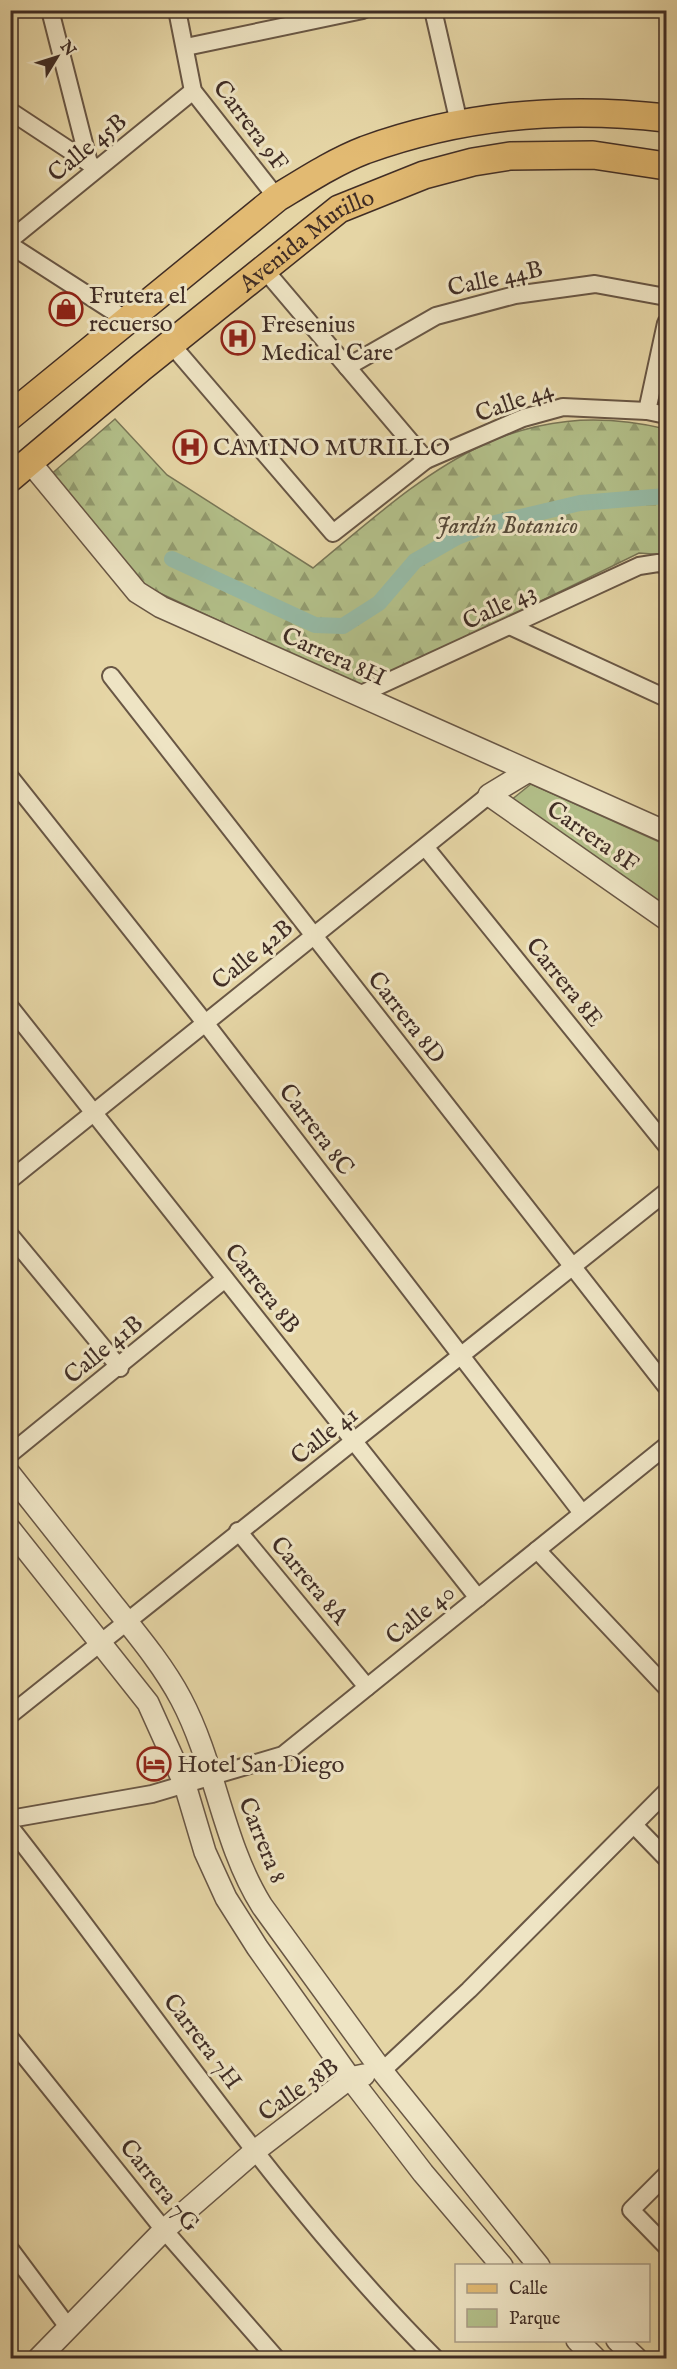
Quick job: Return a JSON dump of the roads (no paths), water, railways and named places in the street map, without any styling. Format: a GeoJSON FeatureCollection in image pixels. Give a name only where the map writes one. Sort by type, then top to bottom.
{"type":"FeatureCollection","features":[{"type":"Feature","properties":{"kind":"main road","name":"Avenida Murillo"},"geometry":{"type":"LineString","coordinates":[[10,416],[125,319],[276,198],[318,173],[365,151],[459,123],[501,116],[556,114],[666,118]]}},
{"type":"Feature","properties":{"kind":"main road","name":"Avenida Murillo"},"geometry":{"type":"LineString","coordinates":[[20,469],[339,209],[380,191],[473,162],[545,154],[593,155],[666,166]]}},
{"type":"Feature","properties":{"kind":"street"},"geometry":{"type":"LineString","coordinates":[[50,10],[93,166]]}},
{"type":"Feature","properties":{"kind":"street","name":"Carrera 9F"},"geometry":{"type":"LineString","coordinates":[[177,10],[193,90],[276,198]]}},
{"type":"Feature","properties":{"kind":"street"},"geometry":{"type":"LineString","coordinates":[[186,47],[319,15],[363,10]]}},
{"type":"Feature","properties":{"kind":"street"},"geometry":{"type":"LineString","coordinates":[[433,10],[459,123]]}},
{"type":"Feature","properties":{"kind":"street","name":"Calle 45B"},"geometry":{"type":"LineString","coordinates":[[10,240],[93,166],[193,90]]}},
{"type":"Feature","properties":{"kind":"street"},"geometry":{"type":"LineString","coordinates":[[10,111],[93,166]]}},
{"type":"Feature","properties":{"kind":"street"},"geometry":{"type":"LineString","coordinates":[[10,245],[125,319]]}},
{"type":"Feature","properties":{"kind":"street"},"geometry":{"type":"LineString","coordinates":[[264,269],[426,460]]}},
{"type":"Feature","properties":{"kind":"street","name":"Calle 44B"},"geometry":{"type":"LineString","coordinates":[[347,367],[436,315],[515,295],[595,284],[666,297]]}},
{"type":"Feature","properties":{"kind":"street"},"geometry":{"type":"LineString","coordinates":[[647,411],[666,323]]}},
{"type":"Feature","properties":{"kind":"street","name":"Calle 44"},"geometry":{"type":"LineString","coordinates":[[171,344],[333,534],[426,460],[523,418],[563,407],[647,411],[666,415]]}},
{"type":"Feature","properties":{"kind":"street","name":"Carrera 8H"},"geometry":{"type":"LineString","coordinates":[[20,469],[137,592],[161,607],[666,832]]}},
{"type":"Feature","properties":{"kind":"street","name":"Calle 43"},"geometry":{"type":"LineString","coordinates":[[360,695],[512,627],[639,566],[662,564]]}},
{"type":"Feature","properties":{"kind":"street"},"geometry":{"type":"LineString","coordinates":[[512,627],[666,698]]}},
{"type":"Feature","properties":{"kind":"street","name":"Carrera 8D"},"geometry":{"type":"LineString","coordinates":[[111,676],[666,1386]]}},
{"type":"Feature","properties":{"kind":"street","name":"Calle 42B"},"geometry":{"type":"LineString","coordinates":[[10,1180],[426,848],[489,795],[527,772]]}},
{"type":"Feature","properties":{"kind":"street","name":"Carrera 8C"},"geometry":{"type":"LineString","coordinates":[[11,778],[206,1024],[582,1513]]}},
{"type":"Feature","properties":{"kind":"street","name":"Carrera 8F"},"geometry":{"type":"LineString","coordinates":[[489,795],[666,919]]}},
{"type":"Feature","properties":{"kind":"street","name":"Carrera 8E"},"geometry":{"type":"LineString","coordinates":[[426,848],[666,1145]]}},
{"type":"Feature","properties":{"kind":"street","name":"Carrera 8B"},"geometry":{"type":"LineString","coordinates":[[10,1007],[478,1598]]}},
{"type":"Feature","properties":{"kind":"street","name":"Calle 41"},"geometry":{"type":"LineString","coordinates":[[10,1715],[666,1192]]}},
{"type":"Feature","properties":{"kind":"street"},"geometry":{"type":"LineString","coordinates":[[10,1235],[120,1368]]}},
{"type":"Feature","properties":{"kind":"street","name":"Calle 41B"},"geometry":{"type":"LineString","coordinates":[[10,1454],[120,1368],[225,1279]]}},
{"type":"Feature","properties":{"kind":"street","name":"Calle 40"},"geometry":{"type":"LineString","coordinates":[[10,1819],[152,1794],[213,1778],[283,1755],[666,1446]]}},
{"type":"Feature","properties":{"kind":"street","name":"Carrera 8"},"geometry":{"type":"LineString","coordinates":[[10,1474],[126,1621],[181,1700],[213,1778],[227,1830],[246,1879],[275,1924],[382,2071],[538,2264]]}},
{"type":"Feature","properties":{"kind":"street"},"geometry":{"type":"LineString","coordinates":[[10,1529],[148,1703],[186,1785],[205,1852],[226,1898],[350,2078],[423,2173],[501,2264]]}},
{"type":"Feature","properties":{"kind":"street","name":"Carrera 8A"},"geometry":{"type":"LineString","coordinates":[[238,1531],[367,1687]]}},
{"type":"Feature","properties":{"kind":"street"},"geometry":{"type":"LineString","coordinates":[[537,1550],[666,1687]]}},
{"type":"Feature","properties":{"kind":"street"},"geometry":{"type":"LineString","coordinates":[[382,2071],[469,1990],[666,1792]]}},
{"type":"Feature","properties":{"kind":"street"},"geometry":{"type":"LineString","coordinates":[[634,1825],[666,1858]]}},
{"type":"Feature","properties":{"kind":"street","name":"Carrera 7H"},"geometry":{"type":"LineString","coordinates":[[10,1827],[98,1939],[255,2151],[376,2299],[435,2358]]}},
{"type":"Feature","properties":{"kind":"street","name":"Carrera 7G"},"geometry":{"type":"LineString","coordinates":[[10,2038],[164,2230],[276,2358]]}},
{"type":"Feature","properties":{"kind":"street","name":"Calle 38B"},"geometry":{"type":"LineString","coordinates":[[39,2358],[164,2230],[255,2151],[350,2078],[382,2071]]}},
{"type":"Feature","properties":{"kind":"street"},"geometry":{"type":"LineString","coordinates":[[666,2175],[631,2210],[666,2246]]}},
{"type":"Feature","properties":{"kind":"street"},"geometry":{"type":"LineString","coordinates":[[10,2249],[68,2327]]}},
{"type":"Feature","properties":{"kind":"street"},"geometry":{"type":"LineString","coordinates":[[579,2342],[595,2358]]}},
{"type":"Feature","properties":{"kind":"street"},"geometry":{"type":"LineString","coordinates":[[619,2342],[636,2358]]}},
{"type":"Feature","properties":{"kind":"waterway"},"geometry":{"type":"LineString","coordinates":[[172,559],[315,625],[343,626],[379,603],[415,561],[457,537],[487,525],[580,503],[666,496]]}},
{"type":"Feature","properties":{"kind":"place","name":"Frutera el recuerso"},"geometry":{"type":"Point","coordinates":[66,309]}},
{"type":"Feature","properties":{"kind":"place","name":"Fresenius Medical Care"},"geometry":{"type":"Point","coordinates":[238,338]}},
{"type":"Feature","properties":{"kind":"place","name":"CAMINO MURILLO"},"geometry":{"type":"Point","coordinates":[190,447]}},
{"type":"Feature","properties":{"kind":"place","name":"Hotel San Diego"},"geometry":{"type":"Point","coordinates":[154,1764]}},
{"type":"Feature","properties":{"kind":"park label","name":"Jardín Botanico"},"geometry":{"type":"Point","coordinates":[507,525]}}]}
